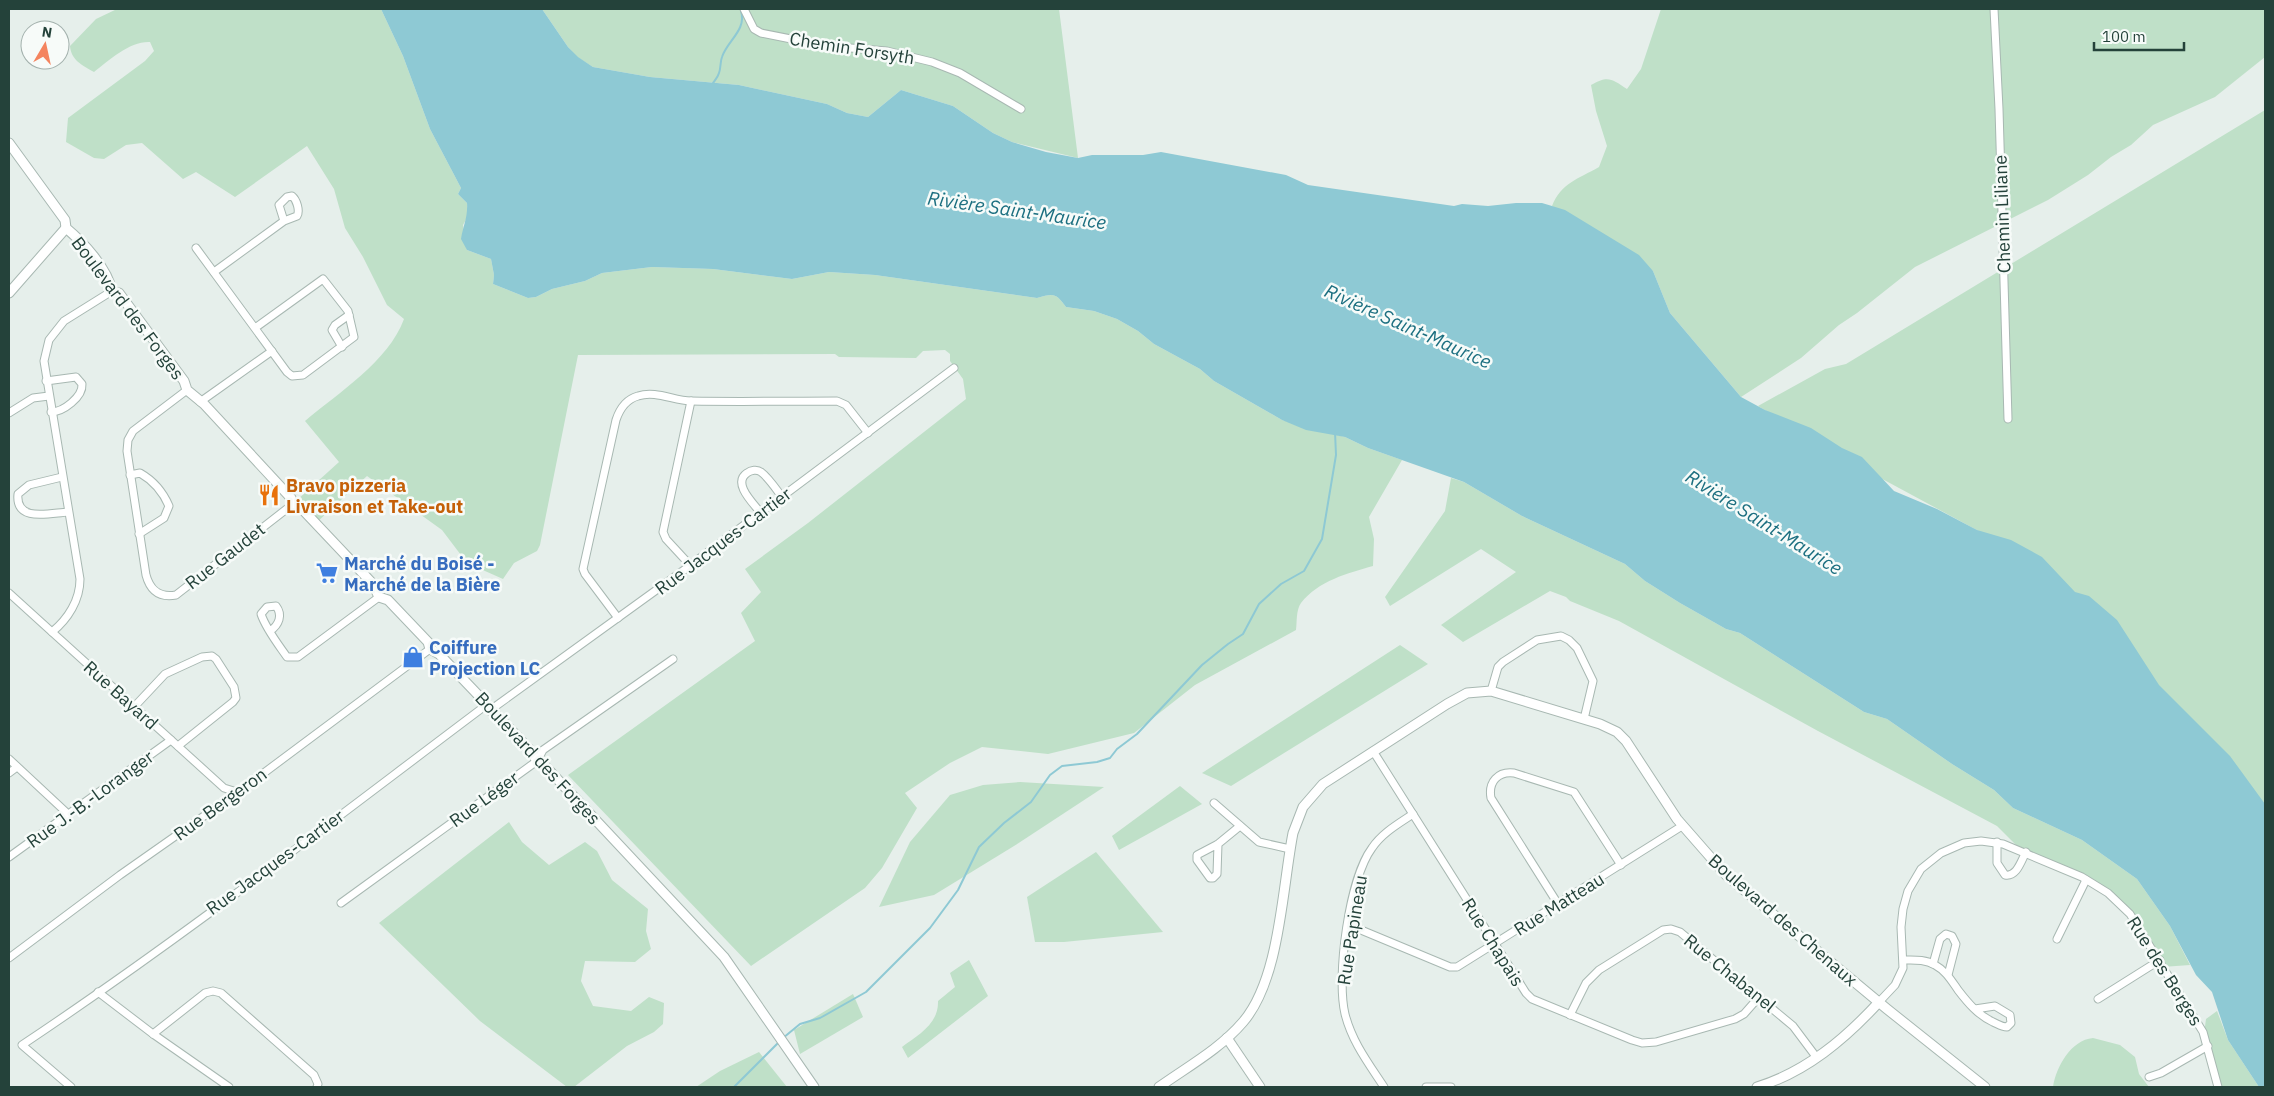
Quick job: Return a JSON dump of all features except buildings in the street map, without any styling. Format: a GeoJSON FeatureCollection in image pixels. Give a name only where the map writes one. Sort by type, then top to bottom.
{"type":"FeatureCollection","features":[{"type":"Feature","properties":{"kind":"street","name":"Chemin Forsyth"},"geometry":{"type":"LineString","coordinates":[[744,9],[754,29],[761,33],[826,46],[887,51],[932,62],[960,73],[1021,109]]}},
{"type":"Feature","properties":{"kind":"street","name":"Chemin Liliane"},"geometry":{"type":"LineString","coordinates":[[1994,9],[1999,109],[2008,418]]}},
{"type":"Feature","properties":{"kind":"street","name":"Boulevard des Forges"},"geometry":{"type":"LineString","coordinates":[[9,143],[65,220],[66,228],[79,239],[110,280],[112,291],[119,293],[184,381],[187,390],[291,498],[294,504],[303,510],[373,584],[379,596],[388,600],[428,642],[430,649],[439,654],[466,682],[487,708],[504,722],[530,750],[537,761],[546,767],[713,944],[734,971],[814,1087]]}},
{"type":"Feature","properties":{"kind":"street"},"geometry":{"type":"LineString","coordinates":[[214,272],[284,221]]}},
{"type":"Feature","properties":{"kind":"street"},"geometry":{"type":"LineString","coordinates":[[9,293],[66,228]]}},
{"type":"Feature","properties":{"kind":"street"},"geometry":{"type":"LineString","coordinates":[[196,248],[214,272],[255,328],[289,374],[298,377],[354,337],[350,314],[323,279],[255,328]]}},
{"type":"Feature","properties":{"kind":"street"},"geometry":{"type":"LineString","coordinates":[[52,632],[66,617],[79,594],[80,579],[44,361],[49,340],[64,321],[112,291]]}},
{"type":"Feature","properties":{"kind":"street"},"geometry":{"type":"LineString","coordinates":[[342,347],[332,330],[335,325],[350,314]]}},
{"type":"Feature","properties":{"kind":"street"},"geometry":{"type":"LineString","coordinates":[[200,402],[272,351]]}},
{"type":"Feature","properties":{"kind":"street","name":"Rue Jacques-Cartier"},"geometry":{"type":"LineString","coordinates":[[71,1087],[22,1045],[64,1017],[487,708],[618,618],[954,368]]}},
{"type":"Feature","properties":{"kind":"street"},"geometry":{"type":"LineString","coordinates":[[46,381],[76,377],[82,384],[79,394],[68,406],[59,412],[51,412]]}},
{"type":"Feature","properties":{"kind":"street","name":"Rue Gaudet"},"geometry":{"type":"LineString","coordinates":[[187,390],[133,431],[128,440],[127,451],[130,475],[139,534],[150,587],[158,594],[176,595],[294,504]]}},
{"type":"Feature","properties":{"kind":"street"},"geometry":{"type":"LineString","coordinates":[[618,618],[583,569],[617,416],[626,403],[640,395],[651,394],[691,401],[839,401],[846,405],[868,433]]}},
{"type":"Feature","properties":{"kind":"street"},"geometry":{"type":"LineString","coordinates":[[9,413],[28,400],[49,396]]}},
{"type":"Feature","properties":{"kind":"street"},"geometry":{"type":"LineString","coordinates":[[690,565],[665,538],[663,532],[691,401]]}},
{"type":"Feature","properties":{"kind":"street"},"geometry":{"type":"LineString","coordinates":[[760,512],[742,487],[742,479],[747,473],[753,470],[761,472],[782,497]]}},
{"type":"Feature","properties":{"kind":"street"},"geometry":{"type":"LineString","coordinates":[[130,475],[140,473],[152,481],[162,491],[169,506],[164,518],[139,534]]}},
{"type":"Feature","properties":{"kind":"street"},"geometry":{"type":"LineString","coordinates":[[62,477],[29,485],[18,494],[18,502],[23,510],[30,514],[68,512]]}},
{"type":"Feature","properties":{"kind":"street","name":"Rue Bayard"},"geometry":{"type":"LineString","coordinates":[[9,593],[224,788],[237,792]]}},
{"type":"Feature","properties":{"kind":"street"},"geometry":{"type":"LineString","coordinates":[[270,631],[287,657],[298,657],[379,596]]}},
{"type":"Feature","properties":{"kind":"street"},"geometry":{"type":"LineString","coordinates":[[1491,691],[1498,667],[1503,662],[1537,640],[1561,636],[1578,648],[1592,680],[1584,719]]}},
{"type":"Feature","properties":{"kind":"street","name":"Rue Bergeron"},"geometry":{"type":"LineString","coordinates":[[9,958],[430,649]]}},
{"type":"Feature","properties":{"kind":"street"},"geometry":{"type":"LineString","coordinates":[[134,707],[165,674],[202,657],[212,656],[216,659],[234,687],[236,698],[178,746]]}},
{"type":"Feature","properties":{"kind":"street","name":"Rue Léger"},"geometry":{"type":"LineString","coordinates":[[341,903],[537,761],[543,750],[673,659]]}},
{"type":"Feature","properties":{"kind":"street","name":"Boulevard des Chenaux"},"geometry":{"type":"LineString","coordinates":[[1158,1087],[1227,1038],[1250,1013],[1268,976],[1290,849],[1297,820],[1311,795],[1328,780],[1462,696],[1475,692],[1491,691],[1611,728],[1623,736],[1682,826],[1734,882],[1980,1086]]}},
{"type":"Feature","properties":{"kind":"street","name":"Rue J.-B.-Loranger"},"geometry":{"type":"LineString","coordinates":[[9,857],[171,740]]}},
{"type":"Feature","properties":{"kind":"street","name":"Rue Chapais"},"geometry":{"type":"LineString","coordinates":[[1373,751],[1528,996],[1632,1040],[1652,1043],[1735,1019],[1744,1014],[1759,997]]}},
{"type":"Feature","properties":{"kind":"street"},"geometry":{"type":"LineString","coordinates":[[9,759],[68,814]]}},
{"type":"Feature","properties":{"kind":"street"},"geometry":{"type":"LineString","coordinates":[[9,773],[18,767]]}},
{"type":"Feature","properties":{"kind":"street"},"geometry":{"type":"LineString","coordinates":[[1558,904],[1492,800],[1491,785],[1499,775],[1514,773],[1574,792],[1621,865]]}},
{"type":"Feature","properties":{"kind":"street"},"geometry":{"type":"LineString","coordinates":[[1214,803],[1261,844],[1290,849]]}},
{"type":"Feature","properties":{"kind":"street","name":"Rue Papineau"},"geometry":{"type":"LineString","coordinates":[[1384,1087],[1356,1043],[1344,1008],[1341,980],[1356,882],[1364,859],[1380,838],[1413,814]]}},
{"type":"Feature","properties":{"kind":"street"},"geometry":{"type":"LineString","coordinates":[[1218,844],[1217,874],[1210,878],[1196,858],[1200,853],[1218,844],[1240,826]]}},
{"type":"Feature","properties":{"kind":"street","name":"Rue Matteau"},"geometry":{"type":"LineString","coordinates":[[1349,925],[1454,967],[1461,966],[1682,826]]}},
{"type":"Feature","properties":{"kind":"street","name":"Rue des Berges"},"geometry":{"type":"LineString","coordinates":[[1879,1002],[1900,977],[1904,960],[1901,927],[1903,909],[1908,891],[1921,869],[1941,853],[1958,845],[1977,841],[1997,842],[2026,852],[2086,880],[2108,893],[2130,914],[2203,1032],[2218,1087]]}},
{"type":"Feature","properties":{"kind":"street"},"geometry":{"type":"LineString","coordinates":[[1997,842],[1996,860],[2005,876],[2015,873],[2026,852]]}},
{"type":"Feature","properties":{"kind":"street"},"geometry":{"type":"LineString","coordinates":[[2056,939],[2086,880]]}},
{"type":"Feature","properties":{"kind":"street","name":"Rue Chabanel"},"geometry":{"type":"LineString","coordinates":[[1570,1015],[1582,988],[1594,973],[1657,933],[1668,929],[1680,932],[1794,1026],[1817,1058]]}},
{"type":"Feature","properties":{"kind":"street"},"geometry":{"type":"LineString","coordinates":[[1933,964],[1941,937],[1946,934],[1952,936],[1956,944],[1948,975]]}},
{"type":"Feature","properties":{"kind":"street"},"geometry":{"type":"LineString","coordinates":[[1904,960],[1918,960],[1933,964],[1948,975],[1975,1009],[1982,1016],[2002,1027],[2007,1027],[2011,1023],[2010,1015],[1998,1007],[1975,1009]]}},
{"type":"Feature","properties":{"kind":"street"},"geometry":{"type":"LineString","coordinates":[[2098,999],[2160,960]]}},
{"type":"Feature","properties":{"kind":"street"},"geometry":{"type":"LineString","coordinates":[[153,1034],[205,993],[213,991],[221,993],[314,1075],[318,1084],[317,1087]]}},
{"type":"Feature","properties":{"kind":"street"},"geometry":{"type":"LineString","coordinates":[[98,992],[153,1034],[229,1087]]}},
{"type":"Feature","properties":{"kind":"street"},"geometry":{"type":"LineString","coordinates":[[1757,1087],[1786,1076],[1817,1058],[1848,1033],[1879,1002]]}},
{"type":"Feature","properties":{"kind":"street"},"geometry":{"type":"LineString","coordinates":[[1227,1038],[1260,1087]]}},
{"type":"Feature","properties":{"kind":"street"},"geometry":{"type":"LineString","coordinates":[[2149,1077],[2161,1073],[2208,1046]]}},
{"type":"Feature","properties":{"kind":"street"},"geometry":{"type":"LineString","coordinates":[[1426,1087],[1451,1087]]}},
{"type":"Feature","properties":{"kind":"green space"},"geometry":{"type":"Polygon","coordinates":[[[117,9],[381,9],[403,56],[430,129],[461,188],[458,194],[467,203],[468,216],[463,225],[467,250],[491,259],[494,275],[493,284],[528,298],[536,297],[552,289],[585,281],[602,273],[652,267],[713,269],[792,279],[829,272],[875,275],[1037,298],[1054,295],[1066,307],[1094,311],[1117,319],[1138,331],[1154,344],[1200,369],[1214,381],[1282,420],[1345,437],[1368,448],[1402,460],[1369,517],[1374,539],[1373,566],[1334,579],[1316,589],[1299,606],[1296,630],[1195,685],[1134,733],[1048,754],[982,747],[950,763],[905,793],[917,808],[882,868],[865,888],[751,966],[568,775],[755,641],[741,613],[761,592],[745,569],[808,523],[966,399],[963,379],[950,361],[950,354],[945,350],[923,351],[916,358],[839,357],[835,354],[578,355],[540,545],[537,551],[514,563],[503,579],[467,563],[442,530],[367,476],[316,523],[296,501],[339,462],[305,421],[375,363],[397,335],[404,319],[387,305],[363,257],[345,228],[334,189],[307,146],[235,197],[196,172],[183,179],[142,143],[126,145],[104,159],[94,158],[66,142],[68,118],[145,61],[154,51],[150,42],[135,45],[120,52],[94,72],[75,59],[70,46],[96,19],[117,9]]]}},
{"type":"Feature","properties":{"kind":"green space"},"geometry":{"type":"Polygon","coordinates":[[[542,9],[1059,9],[1078,158],[1012,142],[993,133],[953,106],[901,90],[868,117],[847,113],[827,104],[739,85],[650,77],[593,67],[577,57],[568,47],[542,9]]]}},
{"type":"Feature","properties":{"kind":"green space"},"geometry":{"type":"Polygon","coordinates":[[[1661,9],[2265,9],[2265,57],[2215,97],[2153,125],[2131,145],[2048,200],[1915,267],[1839,325],[1801,358],[1741,397],[1670,313],[1653,271],[1552,206],[1565,187],[1599,167],[1607,146],[1596,111],[1591,85],[1606,79],[1627,89],[1641,69],[1661,9]]]}},
{"type":"Feature","properties":{"kind":"green space"},"geometry":{"type":"Polygon","coordinates":[[[2265,110],[2265,810],[1999,542],[1849,461],[1758,406],[1825,369],[1846,364],[2265,110]]]}},
{"type":"Feature","properties":{"kind":"green space"},"geometry":{"type":"Polygon","coordinates":[[[1451,478],[1464,482],[1522,516],[1625,564],[1645,581],[1680,603],[1726,629],[1740,633],[1864,712],[1887,719],[1952,764],[1994,790],[2013,808],[2082,840],[2137,879],[2170,926],[2190,965],[2162,967],[2126,911],[2087,880],[2020,849],[1997,826],[1818,731],[1619,621],[1570,601],[1566,597],[1550,591],[1463,642],[1441,625],[1516,572],[1481,549],[1390,606],[1385,597],[1445,511],[1451,478]]]}},
{"type":"Feature","properties":{"kind":"green space"},"geometry":{"type":"Polygon","coordinates":[[[1400,645],[1428,664],[1231,786],[1202,773],[1400,645]]]}},
{"type":"Feature","properties":{"kind":"green space"},"geometry":{"type":"Polygon","coordinates":[[[1020,782],[1104,787],[1014,846],[934,895],[879,907],[910,842],[950,795],[983,785],[1020,782]]]}},
{"type":"Feature","properties":{"kind":"green space"},"geometry":{"type":"Polygon","coordinates":[[[1180,786],[1202,804],[1119,850],[1112,836],[1180,786]]]}},
{"type":"Feature","properties":{"kind":"green space"},"geometry":{"type":"Polygon","coordinates":[[[509,822],[522,842],[549,865],[585,842],[597,851],[612,880],[648,909],[646,931],[651,949],[635,962],[585,961],[581,981],[593,1006],[631,1011],[649,997],[664,1003],[663,1024],[654,1032],[627,1046],[574,1087],[567,1087],[480,1021],[379,923],[509,822]]]}},
{"type":"Feature","properties":{"kind":"green space"},"geometry":{"type":"Polygon","coordinates":[[[1096,852],[1163,932],[1064,942],[1035,942],[1027,897],[1096,852]]]}},
{"type":"Feature","properties":{"kind":"green space"},"geometry":{"type":"Polygon","coordinates":[[[969,960],[988,996],[908,1058],[902,1047],[921,1033],[931,1022],[935,1016],[938,1001],[955,987],[950,973],[969,960]]]}},
{"type":"Feature","properties":{"kind":"green space"},"geometry":{"type":"Polygon","coordinates":[[[853,994],[863,1017],[800,1054],[794,1030],[853,994]]]}},
{"type":"Feature","properties":{"kind":"green space"},"geometry":{"type":"Polygon","coordinates":[[[2217,1011],[2228,1040],[2259,1087],[2219,1087],[2203,1041],[2206,1019],[2217,1011]]]}},
{"type":"Feature","properties":{"kind":"green space"},"geometry":{"type":"Polygon","coordinates":[[[2093,1038],[2120,1045],[2135,1057],[2139,1074],[2149,1087],[2053,1087],[2057,1071],[2071,1049],[2085,1040],[2093,1038]]]}},
{"type":"Feature","properties":{"kind":"green space"},"geometry":{"type":"Polygon","coordinates":[[[759,1052],[787,1087],[696,1087],[720,1071],[759,1052]]]}},
{"type":"Feature","properties":{"kind":"water","name":"Rivière Saint-Maurice"},"geometry":{"type":"Polygon","coordinates":[[[381,9],[542,9],[568,47],[578,57],[593,67],[650,77],[739,85],[827,104],[847,113],[868,117],[901,90],[953,106],[993,133],[1012,142],[1046,152],[1078,158],[1092,155],[1143,155],[1161,152],[1286,175],[1308,185],[1454,206],[1462,204],[1488,206],[1542,203],[1565,210],[1639,255],[1653,271],[1670,313],[1741,397],[1765,410],[1811,428],[1842,448],[1862,457],[1894,491],[1937,509],[1977,530],[2011,540],[2042,557],[2075,592],[2089,596],[2117,620],[2159,685],[2230,756],[2265,804],[2265,1087],[2259,1087],[2228,1040],[2212,992],[2196,975],[2170,926],[2137,879],[2082,840],[2013,808],[1994,790],[1952,764],[1887,719],[1864,712],[1740,633],[1726,629],[1680,603],[1645,581],[1625,564],[1522,516],[1464,482],[1368,448],[1345,437],[1306,430],[1282,420],[1214,381],[1200,369],[1154,344],[1138,331],[1117,319],[1094,311],[1066,307],[1054,295],[1037,298],[875,275],[829,272],[792,279],[713,269],[652,267],[602,273],[585,281],[552,289],[536,297],[528,298],[493,284],[494,275],[491,259],[467,250],[461,239],[467,203],[458,194],[461,188],[430,129],[403,56],[381,9]]]}},
{"type":"Feature","properties":{"kind":"waterway"},"geometry":{"type":"LineString","coordinates":[[713,83],[719,74],[724,51],[739,30],[742,18],[741,11]]}},
{"type":"Feature","properties":{"kind":"waterway"},"geometry":{"type":"LineString","coordinates":[[783,1038],[800,1024],[820,1018],[866,992],[930,928],[958,890],[979,847],[1004,823],[1031,802],[1050,775],[1062,766],[1097,762],[1110,758],[1117,749],[1137,734],[1202,665],[1243,634],[1259,604],[1281,584],[1304,571],[1322,539],[1336,455],[1335,432]]}},
{"type":"Feature","properties":{"kind":"waterway"},"geometry":{"type":"LineString","coordinates":[[734,1087],[780,1041]]}},
{"type":"Feature","properties":{"kind":"place","name":"Bravo pizzeria Livraison et Take-out"},"geometry":{"type":"Point","coordinates":[269,495]}},
{"type":"Feature","properties":{"kind":"place","name":"Marché du Boisé - Marché de la Bière"},"geometry":{"type":"Point","coordinates":[327,573]}},
{"type":"Feature","properties":{"kind":"place","name":"Coiffure Projection LC"},"geometry":{"type":"Point","coordinates":[413,657]}}]}
